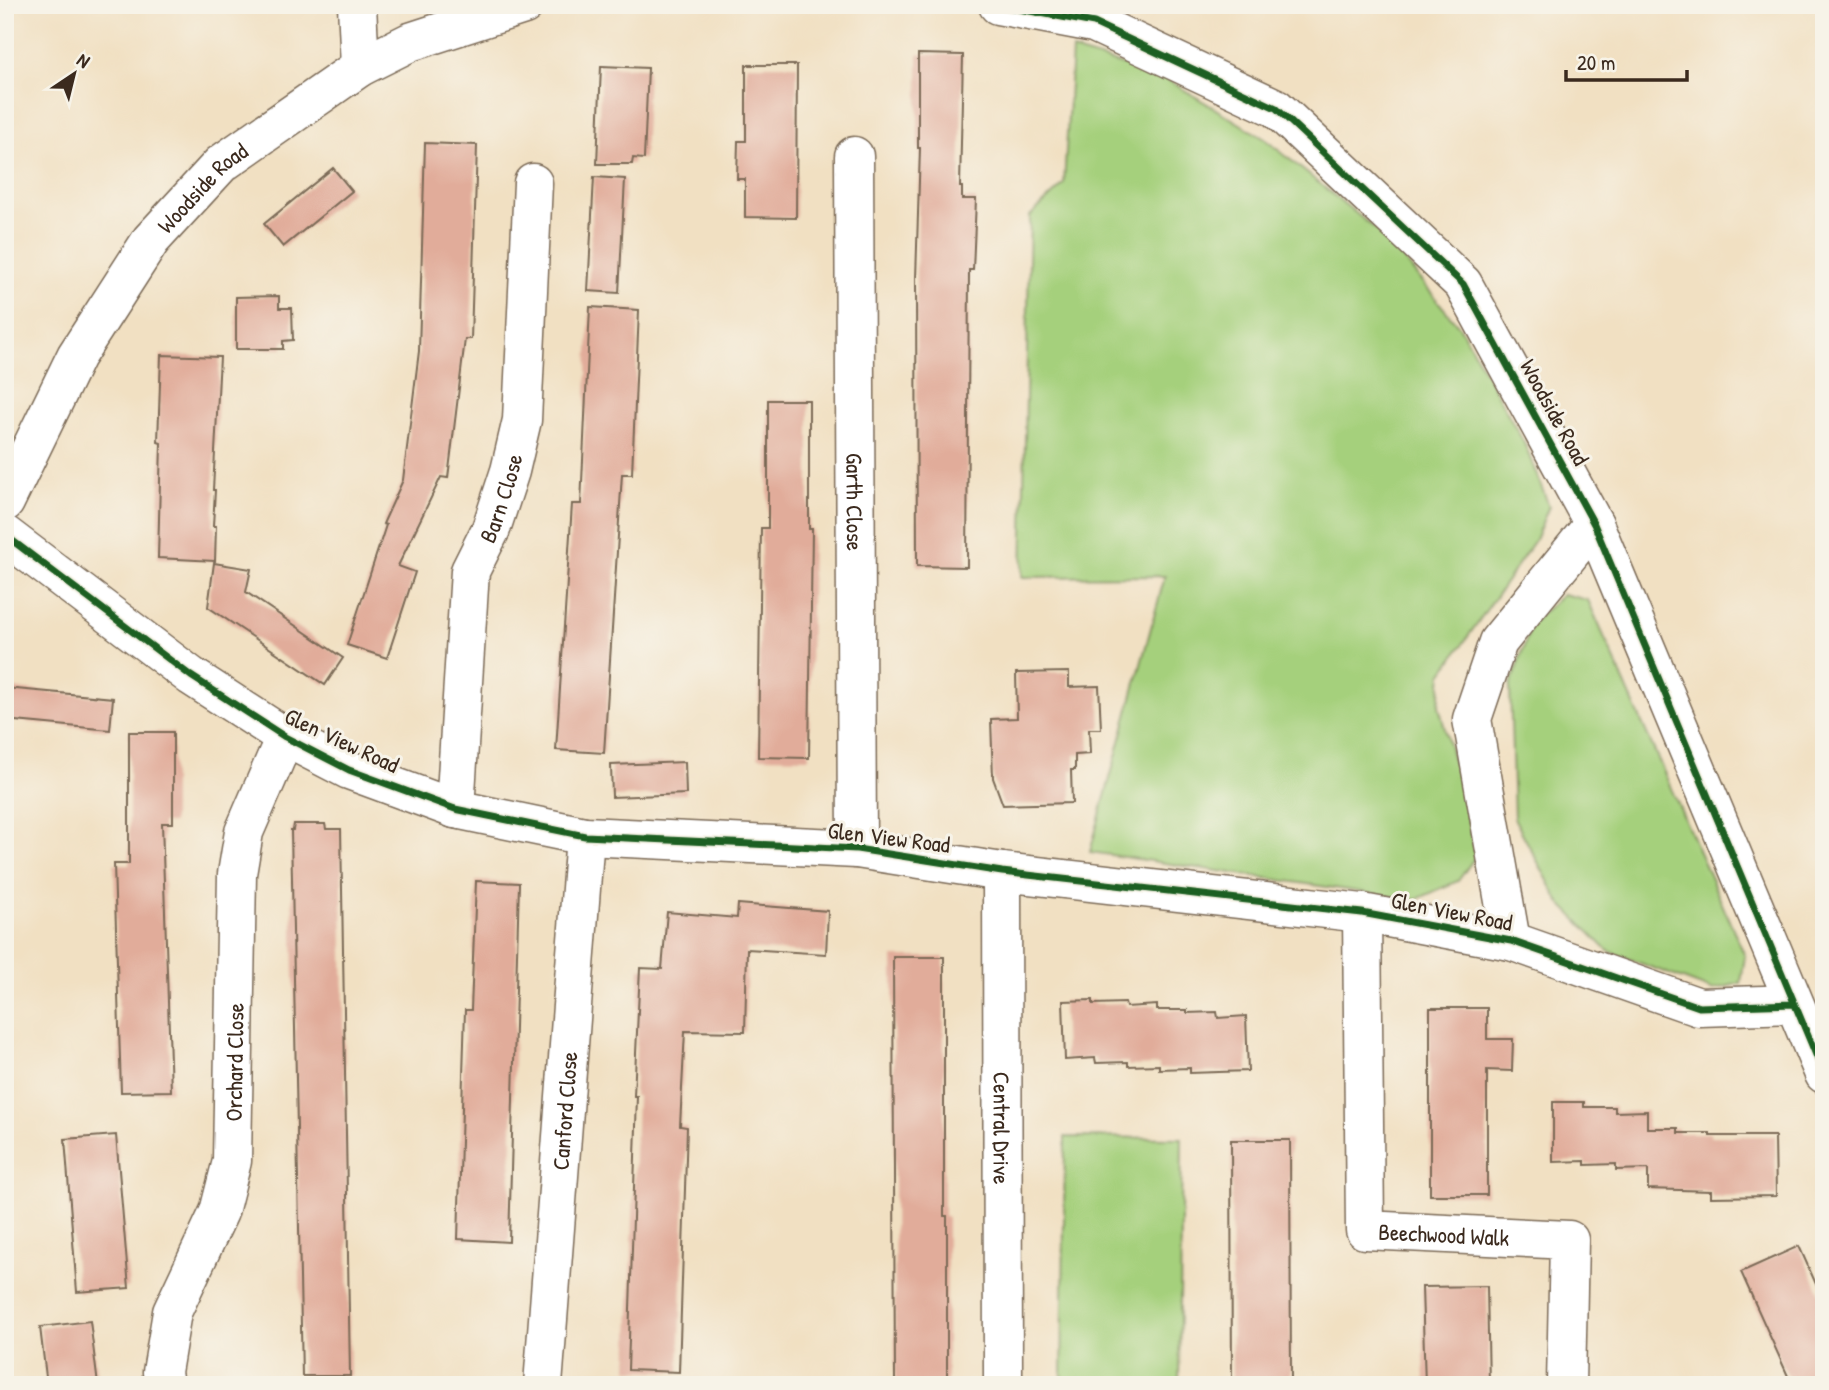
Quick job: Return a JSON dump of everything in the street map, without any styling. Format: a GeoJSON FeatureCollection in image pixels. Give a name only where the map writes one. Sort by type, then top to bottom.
{"type":"FeatureCollection","features":[{"type":"Feature","properties":{"kind":"street"},"geometry":{"type":"LineString","coordinates":[[357,5],[360,67]]}},
{"type":"Feature","properties":{"kind":"street","name":"Woodside Road"},"geometry":{"type":"LineString","coordinates":[[5,502],[76,356],[151,240],[221,164],[360,67],[410,41],[524,5]]}},
{"type":"Feature","properties":{"kind":"street","name":"Woodside Road"},"geometry":{"type":"LineString","coordinates":[[998,5],[1094,23],[1276,108],[1463,285],[1594,524],[1824,1073]]}},
{"type":"Feature","properties":{"kind":"street","name":"Garth Close"},"geometry":{"type":"LineString","coordinates":[[854,156],[857,849]]}},
{"type":"Feature","properties":{"kind":"street","name":"Barn Close"},"geometry":{"type":"LineString","coordinates":[[455,809],[470,571],[491,529],[510,471],[522,420],[533,183]]}},
{"type":"Feature","properties":{"kind":"street"},"geometry":{"type":"LineString","coordinates":[[1511,941],[1472,719],[1498,642],[1594,524]]}},
{"type":"Feature","properties":{"kind":"street","name":"Glen View Road"},"geometry":{"type":"LineString","coordinates":[[5,535],[191,676],[285,737],[349,770],[455,809],[585,836],[857,849],[1002,872],[1362,913],[1511,941],[1699,1007],[1793,1004]]}},
{"type":"Feature","properties":{"kind":"street","name":"Orchard Close"},"geometry":{"type":"LineString","coordinates":[[164,1385],[162,1372],[172,1312],[219,1212],[232,1161],[237,874],[244,832],[285,737]]}},
{"type":"Feature","properties":{"kind":"street","name":"Canford Close"},"geometry":{"type":"LineString","coordinates":[[543,1385],[585,836]]}},
{"type":"Feature","properties":{"kind":"street","name":"Central Drive"},"geometry":{"type":"LineString","coordinates":[[1002,872],[1003,1385]]}},
{"type":"Feature","properties":{"kind":"street","name":"Beechwood Walk"},"geometry":{"type":"LineString","coordinates":[[1362,913],[1365,1230],[1569,1240],[1566,1385]]}},
{"type":"Feature","properties":{"kind":"green space"},"geometry":{"type":"Polygon","coordinates":[[[1072,50],[1163,77],[1265,139],[1385,237],[1461,329],[1524,443],[1549,506],[1535,540],[1442,674],[1439,706],[1466,810],[1475,857],[1458,881],[1415,900],[1090,852],[1165,576],[1022,577],[1030,216],[1064,184],[1072,50]]]}},
{"type":"Feature","properties":{"kind":"green space"},"geometry":{"type":"Polygon","coordinates":[[[1563,594],[1588,600],[1745,956],[1741,983],[1712,990],[1608,951],[1560,903],[1514,818],[1510,687],[1532,623],[1563,594]]]}},
{"type":"Feature","properties":{"kind":"green space"},"geometry":{"type":"Polygon","coordinates":[[[1065,1137],[1182,1138],[1179,1385],[1062,1385],[1065,1137]]]}},
{"type":"Feature","properties":{"kind":"building"},"geometry":{"type":"Polygon","coordinates":[[[918,54],[963,55],[960,187],[962,199],[976,199],[973,270],[969,270],[967,567],[917,566],[916,279],[920,148],[918,54]]]}},
{"type":"Feature","properties":{"kind":"building"},"geometry":{"type":"Polygon","coordinates":[[[746,65],[797,65],[796,218],[745,217],[745,179],[737,179],[738,141],[746,141],[746,65]]]}},
{"type":"Feature","properties":{"kind":"building"},"geometry":{"type":"Polygon","coordinates":[[[601,66],[648,68],[644,159],[633,158],[632,164],[597,164],[601,66]]]}},
{"type":"Feature","properties":{"kind":"building"},"geometry":{"type":"Polygon","coordinates":[[[425,143],[477,145],[471,339],[465,339],[448,478],[441,477],[398,566],[415,572],[387,658],[347,645],[386,525],[383,524],[403,480],[419,351],[425,143]]]}},
{"type":"Feature","properties":{"kind":"building"},"geometry":{"type":"Polygon","coordinates":[[[333,168],[352,191],[283,247],[264,224],[333,168]]]}},
{"type":"Feature","properties":{"kind":"building"},"geometry":{"type":"Polygon","coordinates":[[[594,177],[625,179],[619,293],[588,291],[594,177]]]}},
{"type":"Feature","properties":{"kind":"building"},"geometry":{"type":"Polygon","coordinates":[[[279,296],[279,308],[292,308],[293,340],[283,341],[283,349],[236,349],[236,297],[279,296]]]}},
{"type":"Feature","properties":{"kind":"building"},"geometry":{"type":"Polygon","coordinates":[[[590,307],[639,310],[632,474],[622,474],[604,753],[556,750],[572,504],[581,504],[590,307]]]}},
{"type":"Feature","properties":{"kind":"building"},"geometry":{"type":"Polygon","coordinates":[[[161,355],[220,357],[213,490],[215,561],[158,558],[161,355]]]}},
{"type":"Feature","properties":{"kind":"building"},"geometry":{"type":"Polygon","coordinates":[[[768,400],[809,400],[809,529],[812,529],[809,758],[758,757],[761,528],[768,528],[768,400]]]}},
{"type":"Feature","properties":{"kind":"building"},"geometry":{"type":"Polygon","coordinates":[[[214,563],[251,569],[246,592],[343,658],[325,685],[208,607],[214,563]]]}},
{"type":"Feature","properties":{"kind":"building"},"geometry":{"type":"Polygon","coordinates":[[[1069,672],[1069,687],[1099,686],[1101,729],[1089,729],[1090,754],[1075,755],[1075,770],[1071,770],[1072,803],[1003,805],[993,778],[991,719],[1017,718],[1016,673],[1069,672]]]}},
{"type":"Feature","properties":{"kind":"building"},"geometry":{"type":"Polygon","coordinates":[[[5,688],[113,698],[110,730],[5,720],[5,688]]]}},
{"type":"Feature","properties":{"kind":"building"},"geometry":{"type":"Polygon","coordinates":[[[129,732],[173,732],[173,823],[162,823],[171,1091],[121,1092],[114,864],[129,864],[129,732]]]}},
{"type":"Feature","properties":{"kind":"building"},"geometry":{"type":"Polygon","coordinates":[[[685,762],[686,794],[612,797],[611,765],[685,762]]]}},
{"type":"Feature","properties":{"kind":"building"},"geometry":{"type":"Polygon","coordinates":[[[294,824],[325,824],[326,829],[341,829],[350,1376],[302,1376],[291,830],[294,824]]]}},
{"type":"Feature","properties":{"kind":"building"},"geometry":{"type":"Polygon","coordinates":[[[476,881],[519,883],[509,1242],[458,1239],[465,1010],[471,1010],[476,881]]]}},
{"type":"Feature","properties":{"kind":"building"},"geometry":{"type":"Polygon","coordinates":[[[738,904],[828,911],[826,954],[747,949],[745,1032],[685,1031],[680,1126],[687,1127],[679,1372],[628,1370],[637,1096],[634,1096],[640,968],[662,969],[667,912],[737,918],[738,904]]]}},
{"type":"Feature","properties":{"kind":"building"},"geometry":{"type":"Polygon","coordinates":[[[893,957],[944,957],[947,1385],[895,1385],[893,957]]]}},
{"type":"Feature","properties":{"kind":"building"},"geometry":{"type":"Polygon","coordinates":[[[1093,1000],[1093,1004],[1125,1003],[1126,1007],[1157,1005],[1157,1010],[1217,1012],[1218,1018],[1246,1016],[1248,1071],[1190,1073],[1190,1068],[1128,1066],[1128,1062],[1096,1063],[1095,1058],[1065,1060],[1063,1001],[1093,1000]]]}},
{"type":"Feature","properties":{"kind":"building"},"geometry":{"type":"Polygon","coordinates":[[[1430,1008],[1487,1008],[1487,1039],[1513,1039],[1512,1071],[1487,1070],[1487,1195],[1430,1195],[1430,1008]]]}},
{"type":"Feature","properties":{"kind":"building"},"geometry":{"type":"Polygon","coordinates":[[[1553,1102],[1584,1102],[1584,1107],[1615,1107],[1615,1112],[1647,1111],[1647,1128],[1678,1128],[1678,1133],[1775,1136],[1776,1196],[1711,1197],[1711,1191],[1648,1189],[1648,1169],[1616,1170],[1616,1164],[1585,1165],[1585,1161],[1553,1162],[1553,1102]]]}},
{"type":"Feature","properties":{"kind":"building"},"geometry":{"type":"Polygon","coordinates":[[[116,1135],[129,1288],[77,1292],[65,1139],[116,1135]]]}},
{"type":"Feature","properties":{"kind":"building"},"geometry":{"type":"Polygon","coordinates":[[[1231,1140],[1290,1140],[1291,1385],[1232,1385],[1231,1140]]]}},
{"type":"Feature","properties":{"kind":"building"},"geometry":{"type":"Polygon","coordinates":[[[1799,1246],[1824,1302],[1824,1385],[1792,1385],[1741,1272],[1799,1246]]]}},
{"type":"Feature","properties":{"kind":"building"},"geometry":{"type":"Polygon","coordinates":[[[1487,1286],[1489,1385],[1425,1385],[1422,1287],[1487,1286]]]}},
{"type":"Feature","properties":{"kind":"building"},"geometry":{"type":"Polygon","coordinates":[[[90,1321],[98,1385],[47,1385],[40,1327],[90,1321]]]}},
{"type":"Feature","properties":{"kind":"cycle path"},"geometry":{"type":"LineString","coordinates":[[998,5],[1094,23],[1276,108],[1463,284],[1594,524],[1824,1074]]}},
{"type":"Feature","properties":{"kind":"cycle path"},"geometry":{"type":"LineString","coordinates":[[5,535],[191,676],[285,737],[349,770],[455,809],[585,836],[857,849],[1002,872],[1362,913],[1511,941],[1699,1007],[1793,1004]]}}]}
